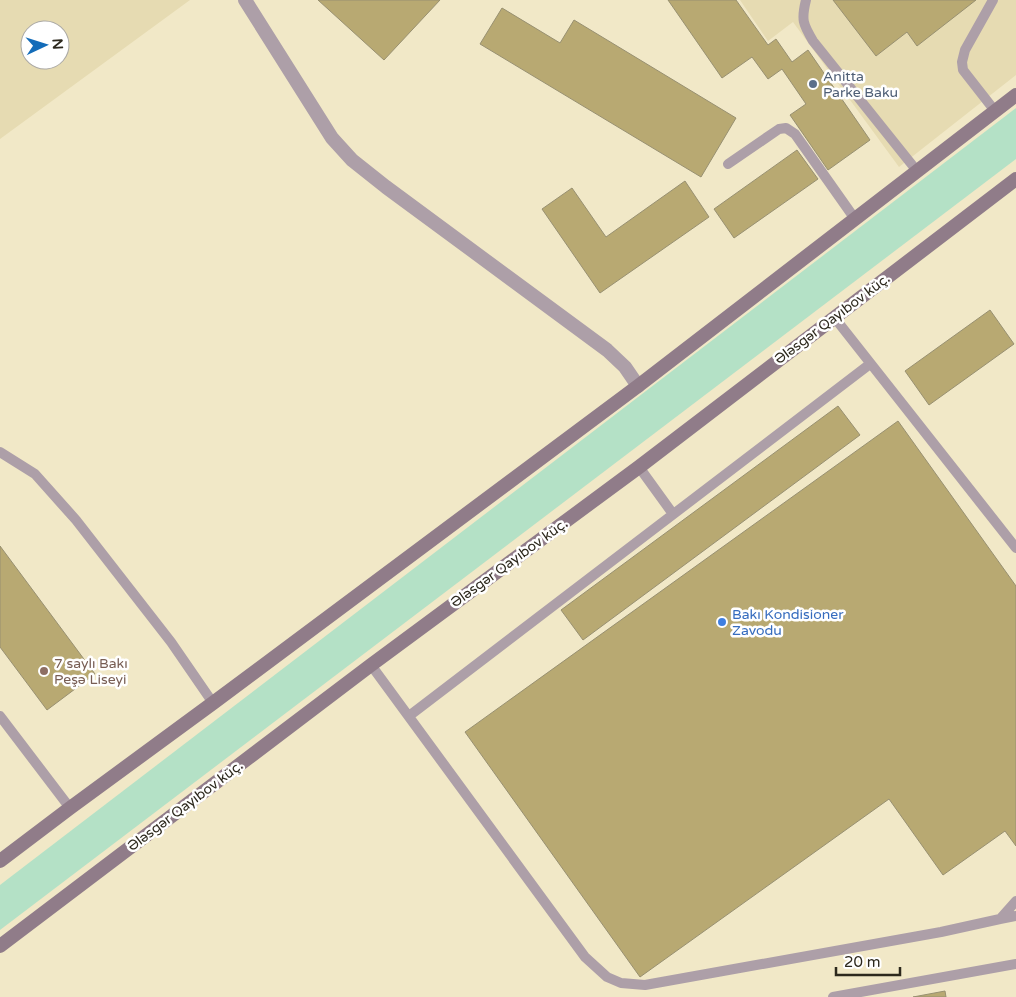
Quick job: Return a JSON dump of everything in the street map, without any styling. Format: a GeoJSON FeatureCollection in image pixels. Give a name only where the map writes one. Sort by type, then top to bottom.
{"type":"FeatureCollection","features":[{"type":"Feature","properties":{"kind":"main road"},"geometry":{"type":"LineString","coordinates":[[0,861],[638,386],[1016,95]]}},
{"type":"Feature","properties":{"kind":"main road","name":"Ələsgər Qayıbov küç."},"geometry":{"type":"LineString","coordinates":[[0,946],[371,665],[639,467],[1016,179]]}},
{"type":"Feature","properties":{"kind":"street"},"geometry":{"type":"LineString","coordinates":[[245,0],[332,138],[352,160],[607,350],[625,367],[638,386]]}},
{"type":"Feature","properties":{"kind":"lane"},"geometry":{"type":"LineString","coordinates":[[806,0],[803,13],[805,27],[813,41],[917,171]]}},
{"type":"Feature","properties":{"kind":"lane"},"geometry":{"type":"LineString","coordinates":[[993,0],[965,50],[962,62],[963,70],[995,111]]}},
{"type":"Feature","properties":{"kind":"lane"},"geometry":{"type":"LineString","coordinates":[[728,164],[779,129],[786,128],[795,134],[855,219]]}},
{"type":"Feature","properties":{"kind":"lane"},"geometry":{"type":"LineString","coordinates":[[834,317],[1016,548]]}},
{"type":"Feature","properties":{"kind":"lane"},"geometry":{"type":"LineString","coordinates":[[409,716],[870,364]]}},
{"type":"Feature","properties":{"kind":"lane"},"geometry":{"type":"LineString","coordinates":[[0,452],[35,474],[76,520],[171,642],[213,703]]}},
{"type":"Feature","properties":{"kind":"lane"},"geometry":{"type":"LineString","coordinates":[[639,467],[673,514]]}},
{"type":"Feature","properties":{"kind":"lane"},"geometry":{"type":"LineString","coordinates":[[371,665],[585,957],[607,977],[621,983],[646,985],[941,932],[1016,916]]}},
{"type":"Feature","properties":{"kind":"lane"},"geometry":{"type":"LineString","coordinates":[[0,716],[70,808]]}},
{"type":"Feature","properties":{"kind":"lane"},"geometry":{"type":"LineString","coordinates":[[1000,919],[1016,901]]}},
{"type":"Feature","properties":{"kind":"lane"},"geometry":{"type":"LineString","coordinates":[[832,997],[1016,964]]}},
{"type":"Feature","properties":{"kind":"shaded area"},"geometry":{"type":"Polygon","coordinates":[[[0,0],[190,0],[0,139],[0,0]]]}},
{"type":"Feature","properties":{"kind":"shaded area"},"geometry":{"type":"Polygon","coordinates":[[[740,0],[1016,0],[1016,75],[899,167],[793,22],[768,41],[740,0]]]}},
{"type":"Feature","properties":{"kind":"green space"},"geometry":{"type":"Polygon","coordinates":[[[1016,108],[1016,159],[0,930],[0,885],[1016,108]]]}},
{"type":"Feature","properties":{"kind":"building"},"geometry":{"type":"Polygon","coordinates":[[[318,0],[440,0],[384,60],[318,0]]]}},
{"type":"Feature","properties":{"kind":"building"},"geometry":{"type":"Polygon","coordinates":[[[668,0],[736,0],[768,45],[776,39],[792,62],[808,50],[870,140],[828,170],[790,115],[806,104],[782,69],[768,79],[752,57],[722,78],[668,0]]]}},
{"type":"Feature","properties":{"kind":"building"},"geometry":{"type":"Polygon","coordinates":[[[833,0],[976,0],[917,46],[907,32],[876,56],[833,0]]]}},
{"type":"Feature","properties":{"kind":"building"},"geometry":{"type":"Polygon","coordinates":[[[502,8],[560,43],[574,20],[736,118],[701,177],[480,44],[502,8]]]}},
{"type":"Feature","properties":{"kind":"building"},"geometry":{"type":"Polygon","coordinates":[[[797,150],[818,179],[734,238],[714,209],[797,150]]]}},
{"type":"Feature","properties":{"kind":"building"},"geometry":{"type":"Polygon","coordinates":[[[685,181],[709,217],[600,293],[542,209],[572,188],[606,237],[685,181]]]}},
{"type":"Feature","properties":{"kind":"building"},"geometry":{"type":"Polygon","coordinates":[[[990,310],[1014,344],[929,405],[905,371],[990,310]]]}},
{"type":"Feature","properties":{"kind":"building"},"geometry":{"type":"Polygon","coordinates":[[[838,406],[860,435],[583,640],[561,610],[838,406]]]}},
{"type":"Feature","properties":{"kind":"building"},"geometry":{"type":"Polygon","coordinates":[[[898,421],[1016,586],[1016,846],[1005,831],[943,875],[889,799],[640,977],[465,732],[898,421]]]}},
{"type":"Feature","properties":{"kind":"building"},"geometry":{"type":"Polygon","coordinates":[[[0,546],[95,674],[47,710],[0,647],[0,546]]]}},
{"type":"Feature","properties":{"kind":"building"},"geometry":{"type":"Polygon","coordinates":[[[945,991],[946,997],[913,997],[945,991]]]}},
{"type":"Feature","properties":{"kind":"place","name":"Anitta Parke Baku"},"geometry":{"type":"Point","coordinates":[813,84]}},
{"type":"Feature","properties":{"kind":"place","name":"Bakı Kondisioner Zavodu"},"geometry":{"type":"Point","coordinates":[722,622]}},
{"type":"Feature","properties":{"kind":"place","name":"7 saylı Bakı Peşə Liseyi"},"geometry":{"type":"Point","coordinates":[44,671]}}]}
